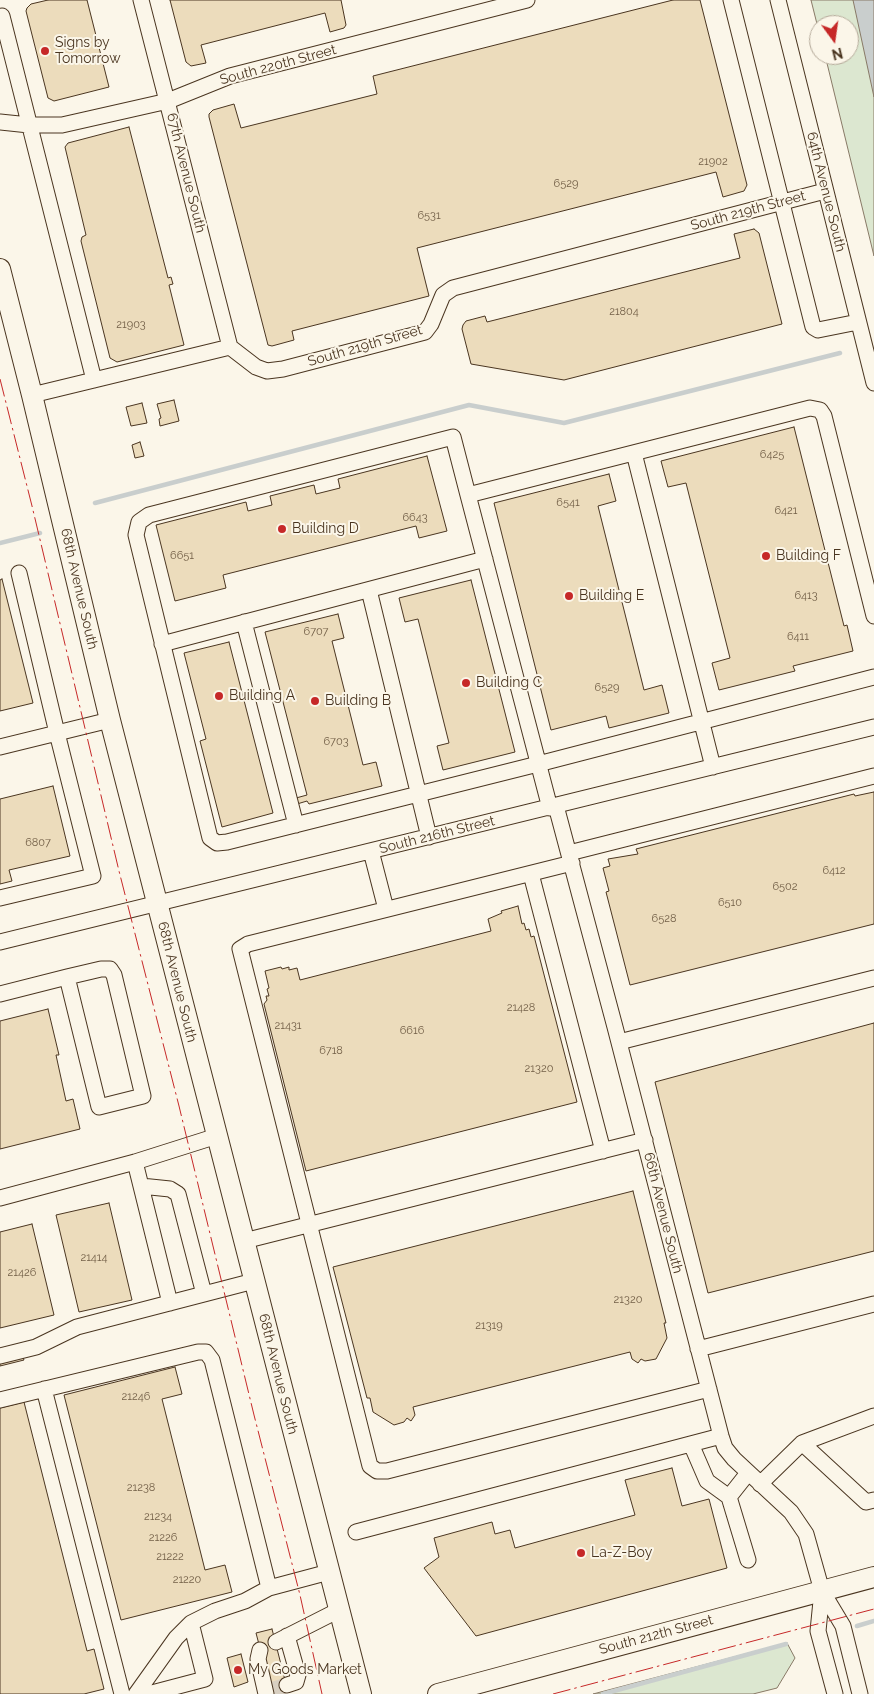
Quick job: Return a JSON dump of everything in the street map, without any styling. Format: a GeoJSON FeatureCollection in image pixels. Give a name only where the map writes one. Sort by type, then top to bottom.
{"type":"FeatureCollection","features":[{"type":"Feature","properties":{"kind":"main road","name":"68th Avenue South"},"geometry":{"type":"LineString","coordinates":[[0,269],[110,720],[361,1694]]}},
{"type":"Feature","properties":{"kind":"main road","name":"South 212th Street"},"geometry":{"type":"LineString","coordinates":[[438,1694],[874,1577]]}},
{"type":"Feature","properties":{"kind":"street","name":"67th Avenue South"},"geometry":{"type":"LineString","coordinates":[[140,0],[168,101],[230,347]]}},
{"type":"Feature","properties":{"kind":"street","name":"South 220th Street"},"geometry":{"type":"LineString","coordinates":[[0,122],[29,125],[62,124],[168,101],[230,76],[527,0]]}},
{"type":"Feature","properties":{"kind":"street"},"geometry":{"type":"LineString","coordinates":[[731,0],[813,327],[818,330],[858,322]]}},
{"type":"Feature","properties":{"kind":"street","name":"64th Avenue South"},"geometry":{"type":"LineString","coordinates":[[778,0],[874,383]]}},
{"type":"Feature","properties":{"kind":"street"},"geometry":{"type":"LineString","coordinates":[[2,16],[94,380]]}},
{"type":"Feature","properties":{"kind":"street","name":"South 219th Street"},"geometry":{"type":"LineString","coordinates":[[230,347],[256,367],[267,371],[283,369],[425,332],[431,324],[443,295],[453,288],[825,191]]}},
{"type":"Feature","properties":{"kind":"street"},"geometry":{"type":"LineString","coordinates":[[32,395],[230,347]]}},
{"type":"Feature","properties":{"kind":"street"},"geometry":{"type":"LineString","coordinates":[[468,495],[810,408],[820,410],[824,416],[874,616]]}},
{"type":"Feature","properties":{"kind":"street","name":"66th Avenue South"},"geometry":{"type":"LineString","coordinates":[[162,644],[136,535],[139,522],[149,514],[453,437],[538,764],[570,858],[721,1436],[725,1448],[748,1473],[791,1512],[806,1534],[822,1591],[843,1626],[860,1694]]}},
{"type":"Feature","properties":{"kind":"street"},"geometry":{"type":"LineString","coordinates":[[634,453],[713,767]]}},
{"type":"Feature","properties":{"kind":"street"},"geometry":{"type":"LineString","coordinates":[[485,559],[162,644],[210,838],[217,843],[227,842],[874,677]]}},
{"type":"Feature","properties":{"kind":"street"},"geometry":{"type":"LineString","coordinates":[[0,898],[93,876],[19,573]]}},
{"type":"Feature","properties":{"kind":"street"},"geometry":{"type":"LineString","coordinates":[[369,590],[429,837]]}},
{"type":"Feature","properties":{"kind":"street"},"geometry":{"type":"LineString","coordinates":[[244,622],[296,825]]}},
{"type":"Feature","properties":{"kind":"street"},"geometry":{"type":"LineString","coordinates":[[0,747],[110,720]]}},
{"type":"Feature","properties":{"kind":"street","name":"South 216th Street"},"geometry":{"type":"LineString","coordinates":[[0,942],[874,727]]}},
{"type":"Feature","properties":{"kind":"street"},"geometry":{"type":"LineString","coordinates":[[709,1389],[387,1471],[377,1471],[370,1466],[240,949],[248,944],[531,874],[570,858],[874,776]]}},
{"type":"Feature","properties":{"kind":"street"},"geometry":{"type":"LineString","coordinates":[[371,851],[386,910]]}},
{"type":"Feature","properties":{"kind":"street"},"geometry":{"type":"LineString","coordinates":[[531,874],[603,1150]]}},
{"type":"Feature","properties":{"kind":"street"},"geometry":{"type":"LineString","coordinates":[[0,994],[67,977],[101,969],[110,970],[114,975],[143,1096],[99,1107],[67,977]]}},
{"type":"Feature","properties":{"kind":"street"},"geometry":{"type":"LineString","coordinates":[[619,1042],[874,978]]}},
{"type":"Feature","properties":{"kind":"street"},"geometry":{"type":"LineString","coordinates":[[0,1198],[135,1162],[217,1136]]}},
{"type":"Feature","properties":{"kind":"street"},"geometry":{"type":"LineString","coordinates":[[244,1241],[644,1140]]}},
{"type":"Feature","properties":{"kind":"street"},"geometry":{"type":"LineString","coordinates":[[135,1162],[170,1303]]}},
{"type":"Feature","properties":{"kind":"street"},"geometry":{"type":"LineString","coordinates":[[141,1186],[170,1189],[178,1194],[204,1294]]}},
{"type":"Feature","properties":{"kind":"street"},"geometry":{"type":"LineString","coordinates":[[0,1356],[36,1347],[77,1327],[254,1281]]}},
{"type":"Feature","properties":{"kind":"street"},"geometry":{"type":"LineString","coordinates":[[698,1349],[874,1304]]}},
{"type":"Feature","properties":{"kind":"street"},"geometry":{"type":"LineString","coordinates":[[0,1400],[198,1352],[206,1352],[212,1360],[269,1588]]}},
{"type":"Feature","properties":{"kind":"street"},"geometry":{"type":"LineString","coordinates":[[44,1389],[122,1694]]}},
{"type":"Feature","properties":{"kind":"street"},"geometry":{"type":"LineString","coordinates":[[760,1484],[802,1443],[874,1416]]}},
{"type":"Feature","properties":{"kind":"street"},"geometry":{"type":"LineString","coordinates":[[356,1532],[721,1436]]}},
{"type":"Feature","properties":{"kind":"street"},"geometry":{"type":"LineString","coordinates":[[802,1443],[866,1502],[874,1500]]}},
{"type":"Feature","properties":{"kind":"street"},"geometry":{"type":"LineString","coordinates":[[691,1444],[707,1481],[729,1497],[748,1560]]}},
{"type":"Feature","properties":{"kind":"street"},"geometry":{"type":"LineString","coordinates":[[729,1497],[748,1473]]}},
{"type":"Feature","properties":{"kind":"street"},"geometry":{"type":"LineString","coordinates":[[136,1694],[176,1638],[191,1623],[215,1610],[245,1600],[269,1588],[329,1572]]}},
{"type":"Feature","properties":{"kind":"street","name":"66th Avenue South"},"geometry":{"type":"LineString","coordinates":[[822,1591],[818,1631],[835,1694]]}},
{"type":"Feature","properties":{"kind":"street"},"geometry":{"type":"LineString","coordinates":[[286,1685],[296,1682],[298,1675],[281,1639],[339,1610]]}},
{"type":"Feature","properties":{"kind":"street"},"geometry":{"type":"LineString","coordinates":[[148,1694],[205,1679],[191,1623]]}},
{"type":"Feature","properties":{"kind":"street"},"geometry":{"type":"LineString","coordinates":[[260,1650],[258,1659],[267,1692]]}},
{"type":"Feature","properties":{"kind":"green space"},"geometry":{"type":"Polygon","coordinates":[[[811,0],[874,0],[874,256],[827,65],[859,65],[859,15],[815,15],[811,0]]]}},
{"type":"Feature","properties":{"kind":"green space"},"geometry":{"type":"Polygon","coordinates":[[[787,1643],[795,1658],[777,1688],[753,1694],[593,1694],[787,1643]]]}},
{"type":"Feature","properties":{"kind":"shaded area"},"geometry":{"type":"Polygon","coordinates":[[[853,0],[874,0],[874,97],[859,28],[859,15],[856,15],[853,0]]]}},
{"type":"Feature","properties":{"kind":"building"},"geometry":{"type":"Polygon","coordinates":[[[48,0],[87,0],[109,87],[54,101],[48,98],[26,11],[31,4],[48,0]]]}},
{"type":"Feature","properties":{"kind":"building"},"geometry":{"type":"Polygon","coordinates":[[[170,0],[341,0],[346,25],[344,28],[330,32],[325,13],[201,45],[206,63],[191,66],[186,62],[170,0]]]}},
{"type":"Feature","properties":{"kind":"building"},"geometry":{"type":"Polygon","coordinates":[[[673,0],[700,0],[747,185],[744,191],[723,197],[716,172],[417,248],[429,296],[292,331],[294,340],[272,346],[268,345],[209,117],[213,110],[234,104],[241,128],[377,94],[373,76],[673,0]]]}},
{"type":"Feature","properties":{"kind":"building"},"geometry":{"type":"Polygon","coordinates":[[[129,127],[168,278],[171,277],[173,284],[169,285],[184,345],[117,362],[110,358],[81,241],[82,237],[86,235],[65,147],[68,143],[129,127]]]}},
{"type":"Feature","properties":{"kind":"building"},"geometry":{"type":"Polygon","coordinates":[[[754,229],[759,233],[782,324],[564,380],[471,364],[462,329],[466,321],[485,316],[487,322],[740,258],[734,234],[754,229]]]}},
{"type":"Feature","properties":{"kind":"building"},"geometry":{"type":"Polygon","coordinates":[[[174,400],[179,421],[160,426],[159,419],[161,418],[157,404],[174,400]]]}},
{"type":"Feature","properties":{"kind":"building"},"geometry":{"type":"Polygon","coordinates":[[[142,403],[147,423],[131,426],[126,407],[142,403]]]}},
{"type":"Feature","properties":{"kind":"building","name":"Building F"},"geometry":{"type":"Polygon","coordinates":[[[794,427],[844,626],[847,625],[853,651],[793,666],[795,671],[719,690],[712,663],[730,658],[686,483],[668,487],[661,461],[794,427]]]}},
{"type":"Feature","properties":{"kind":"building"},"geometry":{"type":"Polygon","coordinates":[[[140,442],[144,456],[135,458],[132,445],[140,442]]]}},
{"type":"Feature","properties":{"kind":"building","name":"Building D"},"geometry":{"type":"Polygon","coordinates":[[[427,456],[447,531],[419,538],[416,526],[223,575],[226,588],[175,601],[156,525],[246,502],[248,511],[272,505],[270,496],[314,485],[316,494],[340,488],[338,479],[427,456]]]}},
{"type":"Feature","properties":{"kind":"building","name":"Building E"},"geometry":{"type":"Polygon","coordinates":[[[609,474],[616,501],[598,506],[644,690],[662,685],[669,713],[609,728],[606,716],[551,730],[494,503],[609,474]]]}},
{"type":"Feature","properties":{"kind":"building"},"geometry":{"type":"Polygon","coordinates":[[[2,579],[33,703],[0,711],[0,580],[2,579]]]}},
{"type":"Feature","properties":{"kind":"building","name":"Building C"},"geometry":{"type":"Polygon","coordinates":[[[471,580],[515,752],[443,770],[437,746],[449,743],[418,619],[405,622],[399,598],[471,580]]]}},
{"type":"Feature","properties":{"kind":"building","name":"Building B"},"geometry":{"type":"Polygon","coordinates":[[[338,614],[344,638],[332,641],[363,765],[376,762],[382,786],[309,804],[307,801],[297,804],[296,798],[307,795],[265,632],[338,614]]]}},
{"type":"Feature","properties":{"kind":"building","name":"Building A"},"geometry":{"type":"Polygon","coordinates":[[[229,642],[273,813],[222,827],[200,741],[206,739],[184,653],[229,642]]]}},
{"type":"Feature","properties":{"kind":"building"},"geometry":{"type":"Polygon","coordinates":[[[53,786],[70,856],[9,870],[12,881],[0,884],[0,799],[53,786]]]}},
{"type":"Feature","properties":{"kind":"building"},"geometry":{"type":"Polygon","coordinates":[[[874,792],[874,924],[630,985],[606,892],[609,891],[603,868],[610,866],[608,859],[638,854],[636,849],[854,794],[855,796],[874,792]]]}},
{"type":"Feature","properties":{"kind":"building"},"geometry":{"type":"Polygon","coordinates":[[[518,906],[522,924],[524,923],[526,930],[529,929],[531,937],[534,936],[577,1102],[306,1171],[264,1004],[267,1000],[266,996],[269,996],[265,971],[281,967],[282,969],[289,967],[289,970],[297,968],[300,980],[491,931],[488,919],[502,913],[501,911],[518,906]]]}},
{"type":"Feature","properties":{"kind":"building"},"geometry":{"type":"Polygon","coordinates":[[[48,1009],[59,1055],[56,1055],[66,1101],[73,1099],[80,1129],[0,1149],[0,1021],[48,1009]]]}},
{"type":"Feature","properties":{"kind":"building"},"geometry":{"type":"Polygon","coordinates":[[[874,1023],[874,1251],[708,1293],[655,1082],[874,1023]]]}},
{"type":"Feature","properties":{"kind":"building"},"geometry":{"type":"Polygon","coordinates":[[[633,1191],[666,1323],[664,1323],[667,1338],[656,1359],[645,1361],[641,1359],[638,1363],[632,1359],[630,1352],[413,1407],[415,1415],[411,1421],[407,1418],[404,1422],[394,1425],[373,1412],[370,1398],[367,1398],[333,1267],[633,1191]]]}},
{"type":"Feature","properties":{"kind":"building"},"geometry":{"type":"Polygon","coordinates":[[[109,1203],[132,1300],[79,1312],[56,1215],[109,1203]]]}},
{"type":"Feature","properties":{"kind":"building"},"geometry":{"type":"Polygon","coordinates":[[[32,1224],[54,1315],[0,1328],[0,1232],[32,1224]]]}},
{"type":"Feature","properties":{"kind":"building"},"geometry":{"type":"Polygon","coordinates":[[[22,1355],[24,1360],[0,1366],[0,1361],[22,1355]]]}},
{"type":"Feature","properties":{"kind":"building"},"geometry":{"type":"Polygon","coordinates":[[[175,1367],[182,1394],[162,1399],[205,1570],[225,1565],[232,1592],[121,1620],[64,1395],[175,1367]]]}},
{"type":"Feature","properties":{"kind":"building"},"geometry":{"type":"Polygon","coordinates":[[[24,1402],[87,1651],[94,1649],[104,1689],[84,1694],[0,1694],[0,1408],[24,1402]]]}},
{"type":"Feature","properties":{"kind":"building","name":"La-Z-Boy"},"geometry":{"type":"Polygon","coordinates":[[[672,1468],[682,1506],[709,1499],[727,1568],[476,1636],[424,1568],[439,1557],[434,1538],[492,1522],[495,1534],[510,1530],[515,1548],[635,1515],[625,1480],[672,1468]]]}},
{"type":"Feature","properties":{"kind":"building"},"geometry":{"type":"Polygon","coordinates":[[[272,1629],[288,1692],[281,1694],[272,1694],[256,1633],[272,1629]]]}},
{"type":"Feature","properties":{"kind":"building","name":"My Goods Market"},"geometry":{"type":"Polygon","coordinates":[[[241,1654],[248,1682],[234,1687],[227,1658],[241,1654]]]}},
{"type":"Feature","properties":{"kind":"waterway"},"geometry":{"type":"LineString","coordinates":[[95,503],[469,405],[564,423],[840,353]]}},
{"type":"Feature","properties":{"kind":"waterway"},"geometry":{"type":"LineString","coordinates":[[0,543],[40,533]]}},
{"type":"Feature","properties":{"kind":"waterway"},"geometry":{"type":"LineString","coordinates":[[857,1626],[874,1621]]}},
{"type":"Feature","properties":{"kind":"waterway"},"geometry":{"type":"LineString","coordinates":[[603,1694],[786,1644]]}},
{"type":"Feature","properties":{"kind":"tunnel"},"geometry":{"type":"LineString","coordinates":[[271,1690],[287,1685]]}},
{"type":"Feature","properties":{"kind":"power"},"geometry":{"type":"LineString","coordinates":[[0,379],[119,871],[300,1595],[322,1694]]}},
{"type":"Feature","properties":{"kind":"power"},"geometry":{"type":"LineString","coordinates":[[553,1694],[874,1609]]}},
{"type":"Feature","properties":{"kind":"place","name":"Signs by Tomorrow"},"geometry":{"type":"Point","coordinates":[45,51]}},
{"type":"Feature","properties":{"kind":"place","name":"Building D"},"geometry":{"type":"Point","coordinates":[282,529]}},
{"type":"Feature","properties":{"kind":"place","name":"Building F"},"geometry":{"type":"Point","coordinates":[766,556]}},
{"type":"Feature","properties":{"kind":"place","name":"Building E"},"geometry":{"type":"Point","coordinates":[569,596]}},
{"type":"Feature","properties":{"kind":"place","name":"Building C"},"geometry":{"type":"Point","coordinates":[466,683]}},
{"type":"Feature","properties":{"kind":"place","name":"Building A"},"geometry":{"type":"Point","coordinates":[219,696]}},
{"type":"Feature","properties":{"kind":"place","name":"Building B"},"geometry":{"type":"Point","coordinates":[315,701]}},
{"type":"Feature","properties":{"kind":"place","name":"La-Z-Boy"},"geometry":{"type":"Point","coordinates":[581,1553]}},
{"type":"Feature","properties":{"kind":"place","name":"My Goods Market"},"geometry":{"type":"Point","coordinates":[238,1670]}}]}
